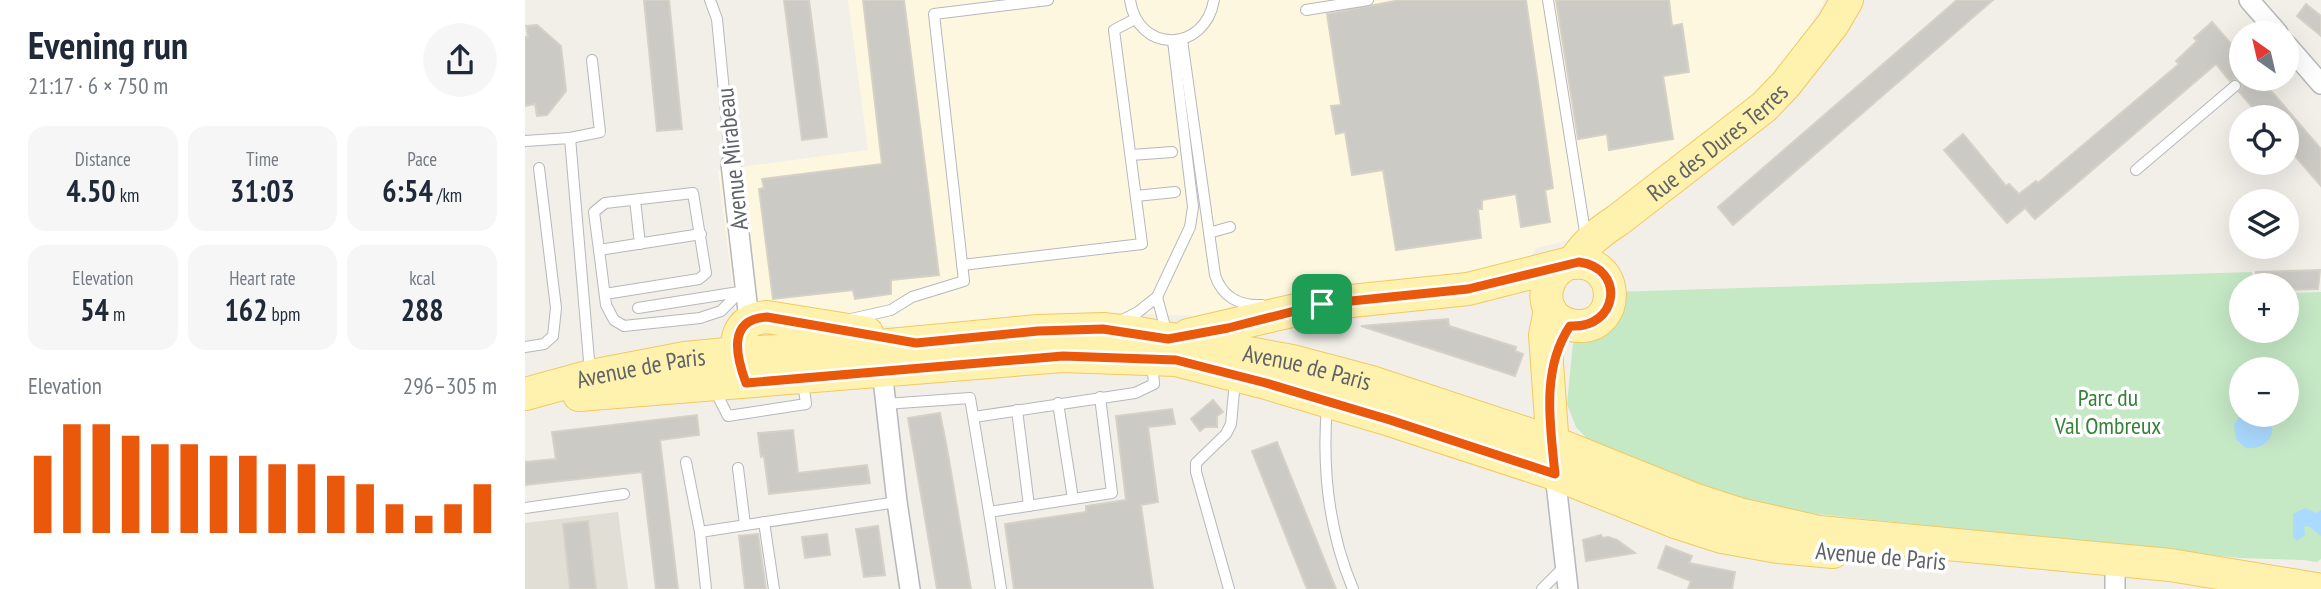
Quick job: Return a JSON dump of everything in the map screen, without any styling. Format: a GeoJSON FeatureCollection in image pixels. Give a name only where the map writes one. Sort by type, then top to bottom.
{"type":"FeatureCollection","features":[{"type":"Feature","properties":{"kind":"main road","name":"Rue des Dures Terres"},"geometry":{"type":"LineString","coordinates":[[1807,56],[1822,13],[1830,0]]}},
{"type":"Feature","properties":{"kind":"main road","name":"Rue des Dures Terres"},"geometry":{"type":"LineString","coordinates":[[1581,260],[1618,220],[1765,107],[1833,24],[1847,0]]}},
{"type":"Feature","properties":{"kind":"main road"},"geometry":{"type":"LineString","coordinates":[[1165,353],[1228,328],[1322,304],[1468,289],[1581,260]]}},
{"type":"Feature","properties":{"kind":"main road"},"geometry":{"type":"LineString","coordinates":[[1581,260],[1609,283],[1611,298],[1598,320],[1583,327],[1560,318],[1546,299],[1547,287],[1555,272],[1581,260]]}},
{"type":"Feature","properties":{"kind":"main road"},"geometry":{"type":"LineString","coordinates":[[743,329],[767,317],[916,343]]}},
{"type":"Feature","properties":{"kind":"main road"},"geometry":{"type":"LineString","coordinates":[[1555,474],[1545,335],[1560,318]]}},
{"type":"Feature","properties":{"kind":"main road","name":"Avenue de Paris"},"geometry":{"type":"LineString","coordinates":[[525,396],[708,371],[743,329]]}},
{"type":"Feature","properties":{"kind":"main road","name":"Avenue de Paris"},"geometry":{"type":"LineString","coordinates":[[743,329],[880,359],[1165,353],[1292,361],[1371,382],[1552,442],[1696,500],[1739,514],[1819,532],[2169,565],[2316,589]]}},
{"type":"Feature","properties":{"kind":"main road","name":"Avenue de Paris"},"geometry":{"type":"LineString","coordinates":[[743,329],[802,379],[880,359],[916,343],[1038,331],[1103,329],[1165,353],[1327,401],[1555,474],[1675,522],[1733,539],[1778,547],[2115,583],[2170,581],[2218,589]]}},
{"type":"Feature","properties":{"kind":"main road","name":"Avenue de Paris"},"geometry":{"type":"LineString","coordinates":[[525,396],[636,366],[708,371]]}},
{"type":"Feature","properties":{"kind":"main road"},"geometry":{"type":"LineString","coordinates":[[1266,383],[1338,388],[1523,449],[1552,442]]}},
{"type":"Feature","properties":{"kind":"street"},"geometry":{"type":"LineString","coordinates":[[2255,2],[2269,21]]}},
{"type":"Feature","properties":{"kind":"street"},"geometry":{"type":"LineString","coordinates":[[2299,59],[2321,84]]}},
{"type":"Feature","properties":{"kind":"street","name":"Avenue Mirabeau"},"geometry":{"type":"LineString","coordinates":[[731,164],[743,329]]}},
{"type":"Feature","properties":{"kind":"street"},"geometry":{"type":"LineString","coordinates":[[880,359],[910,589]]}},
{"type":"Feature","properties":{"kind":"street","name":"Avenue de Paris"},"geometry":{"type":"LineString","coordinates":[[1555,474],[1580,472],[1629,487],[1667,504],[1696,500]]}},
{"type":"Feature","properties":{"kind":"street"},"geometry":{"type":"LineString","coordinates":[[1555,474],[1568,589]]}},
{"type":"Feature","properties":{"kind":"lane","name":"Avenue Mirabeau"},"geometry":{"type":"LineString","coordinates":[[710,0],[717,19],[731,164]]}},
{"type":"Feature","properties":{"kind":"lane"},"geometry":{"type":"LineString","coordinates":[[819,326],[891,310],[912,297],[964,281],[934,14],[1048,0]]}},
{"type":"Feature","properties":{"kind":"lane"},"geometry":{"type":"LineString","coordinates":[[1130,0],[1135,19],[1151,35],[1177,40],[1195,34],[1206,24],[1214,0]]}},
{"type":"Feature","properties":{"kind":"lane"},"geometry":{"type":"LineString","coordinates":[[1305,10],[1368,0]]}},
{"type":"Feature","properties":{"kind":"lane"},"geometry":{"type":"LineString","coordinates":[[1548,0],[1581,260]]}},
{"type":"Feature","properties":{"kind":"lane"},"geometry":{"type":"LineString","coordinates":[[962,265],[1142,244],[1114,30],[1135,19]]}},
{"type":"Feature","properties":{"kind":"lane"},"geometry":{"type":"LineString","coordinates":[[1177,40],[1218,285],[1233,299],[1253,305],[1322,304]]}},
{"type":"Feature","properties":{"kind":"lane"},"geometry":{"type":"LineString","coordinates":[[1103,329],[1138,312],[1157,297],[1190,228],[1193,207],[1177,40]]}},
{"type":"Feature","properties":{"kind":"lane"},"geometry":{"type":"LineString","coordinates":[[525,141],[570,138],[600,132],[592,60]]}},
{"type":"Feature","properties":{"kind":"lane"},"geometry":{"type":"LineString","coordinates":[[2136,170],[2229,91]]}},
{"type":"Feature","properties":{"kind":"lane"},"geometry":{"type":"LineString","coordinates":[[570,138],[591,376]]}},
{"type":"Feature","properties":{"kind":"lane"},"geometry":{"type":"LineString","coordinates":[[1131,155],[1172,152]]}},
{"type":"Feature","properties":{"kind":"lane"},"geometry":{"type":"LineString","coordinates":[[525,347],[544,344],[552,336],[556,308],[539,168]]}},
{"type":"Feature","properties":{"kind":"lane"},"geometry":{"type":"LineString","coordinates":[[1136,196],[1175,192]]}},
{"type":"Feature","properties":{"kind":"lane"},"geometry":{"type":"LineString","coordinates":[[605,294],[699,279],[706,273],[693,193],[605,203],[594,212],[606,305],[614,320],[624,326],[700,318],[721,311],[743,329]]}},
{"type":"Feature","properties":{"kind":"lane"},"geometry":{"type":"LineString","coordinates":[[635,200],[640,244]]}},
{"type":"Feature","properties":{"kind":"lane"},"geometry":{"type":"LineString","coordinates":[[1209,233],[1230,227]]}},
{"type":"Feature","properties":{"kind":"lane"},"geometry":{"type":"LineString","coordinates":[[599,250],[701,234]]}},
{"type":"Feature","properties":{"kind":"lane"},"geometry":{"type":"LineString","coordinates":[[974,416],[1135,393],[1154,384],[1165,353],[1157,297]]}},
{"type":"Feature","properties":{"kind":"lane"},"geometry":{"type":"LineString","coordinates":[[638,308],[743,329]]}},
{"type":"Feature","properties":{"kind":"lane"},"geometry":{"type":"LineString","coordinates":[[708,371],[728,416],[806,404],[802,379]]}},
{"type":"Feature","properties":{"kind":"lane"},"geometry":{"type":"LineString","coordinates":[[1229,589],[1196,472],[1196,463],[1226,434],[1231,424],[1235,374]]}},
{"type":"Feature","properties":{"kind":"lane"},"geometry":{"type":"LineString","coordinates":[[989,512],[1112,493],[1100,397]]}},
{"type":"Feature","properties":{"kind":"lane"},"geometry":{"type":"LineString","coordinates":[[885,404],[970,398],[1001,589]]}},
{"type":"Feature","properties":{"kind":"lane"},"geometry":{"type":"LineString","coordinates":[[1327,401],[1327,501],[1333,534],[1353,589]]}},
{"type":"Feature","properties":{"kind":"lane"},"geometry":{"type":"LineString","coordinates":[[1058,403],[1073,499]]}},
{"type":"Feature","properties":{"kind":"lane"},"geometry":{"type":"LineString","coordinates":[[1017,410],[1029,506]]}},
{"type":"Feature","properties":{"kind":"lane"},"geometry":{"type":"LineString","coordinates":[[687,462],[700,532],[706,589]]}},
{"type":"Feature","properties":{"kind":"lane"},"geometry":{"type":"LineString","coordinates":[[738,468],[745,525]]}},
{"type":"Feature","properties":{"kind":"lane"},"geometry":{"type":"LineString","coordinates":[[525,508],[624,494]]}},
{"type":"Feature","properties":{"kind":"lane"},"geometry":{"type":"LineString","coordinates":[[700,532],[897,502]]}},
{"type":"Feature","properties":{"kind":"lane"},"geometry":{"type":"LineString","coordinates":[[764,522],[774,589]]}},
{"type":"Feature","properties":{"kind":"lane"},"geometry":{"type":"LineString","coordinates":[[1542,589],[1565,566]]}},
{"type":"Feature","properties":{"kind":"shaded area"},"geometry":{"type":"Polygon","coordinates":[[[848,0],[1825,0],[1800,43],[1753,101],[1590,235],[1536,248],[1523,267],[1205,316],[1121,313],[919,328],[736,315],[718,170],[868,150],[848,0]]]}},
{"type":"Feature","properties":{"kind":"shaded area"},"geometry":{"type":"Polygon","coordinates":[[[618,512],[628,589],[525,589],[525,523],[618,512]]]}},
{"type":"Feature","properties":{"kind":"green space","name":"Parc du Val Ombreux"},"geometry":{"type":"Polygon","coordinates":[[[2252,272],[2229,273],[2229,343],[2299,343],[2299,293],[2321,292],[2321,559],[2317,562],[2240,558],[1807,513],[1746,501],[1593,445],[1576,427],[1567,404],[1574,333],[1615,292],[2252,272]]]}},
{"type":"Feature","properties":{"kind":"water"},"geometry":{"type":"Polygon","coordinates":[[[2234,427],[2272,427],[2272,434],[2260,447],[2246,448],[2236,439],[2234,427]]]}},
{"type":"Feature","properties":{"kind":"water"},"geometry":{"type":"Polygon","coordinates":[[[2305,508],[2316,513],[2321,510],[2321,536],[2310,527],[2304,526],[2305,535],[2297,541],[2293,537],[2293,514],[2305,508]]]}},
{"type":"Feature","properties":{"kind":"building"},"geometry":{"type":"Polygon","coordinates":[[[644,0],[669,0],[682,129],[657,131],[644,0]]]}},
{"type":"Feature","properties":{"kind":"building"},"geometry":{"type":"Polygon","coordinates":[[[784,0],[809,0],[827,137],[802,140],[784,0]]]}},
{"type":"Feature","properties":{"kind":"building"},"geometry":{"type":"Polygon","coordinates":[[[863,0],[904,0],[939,275],[891,280],[891,294],[855,299],[853,290],[773,299],[759,189],[764,188],[762,179],[882,164],[863,0]]]}},
{"type":"Feature","properties":{"kind":"building"},"geometry":{"type":"Polygon","coordinates":[[[1400,0],[1526,0],[1553,188],[1545,190],[1550,222],[1521,227],[1516,194],[1482,200],[1482,209],[1478,209],[1481,238],[1396,250],[1383,170],[1352,175],[1345,132],[1336,134],[1331,106],[1341,105],[1327,14],[1400,0]]]}},
{"type":"Feature","properties":{"kind":"building"},"geometry":{"type":"Polygon","coordinates":[[[1556,0],[1669,0],[1672,26],[1682,24],[1689,72],[1663,76],[1673,139],[1609,150],[1607,134],[1578,139],[1556,0]]]}},
{"type":"Feature","properties":{"kind":"building"},"geometry":{"type":"Polygon","coordinates":[[[1957,0],[1993,0],[1733,225],[1718,207],[1957,0]]]}},
{"type":"Feature","properties":{"kind":"building"},"geometry":{"type":"Polygon","coordinates":[[[2306,4],[2321,16],[2321,36],[2297,16],[2306,4]]]}},
{"type":"Feature","properties":{"kind":"building"},"geometry":{"type":"Polygon","coordinates":[[[2212,22],[2229,41],[2229,80],[2216,64],[2035,219],[2025,208],[2007,223],[1944,150],[1963,134],[2006,186],[2009,184],[2019,194],[2036,181],[2038,183],[2179,64],[2176,61],[2197,41],[2194,38],[2212,22]]]}},
{"type":"Feature","properties":{"kind":"building"},"geometry":{"type":"Polygon","coordinates":[[[537,25],[561,46],[566,91],[547,115],[537,116],[535,104],[525,106],[525,37],[528,37],[526,26],[537,25]]]}},
{"type":"Feature","properties":{"kind":"building"},"geometry":{"type":"Polygon","coordinates":[[[2271,91],[2283,105],[2250,105],[2239,92],[2271,91]]]}},
{"type":"Feature","properties":{"kind":"building"},"geometry":{"type":"Polygon","coordinates":[[[2299,123],[2321,149],[2321,186],[2299,161],[2299,123]]]}},
{"type":"Feature","properties":{"kind":"building"},"geometry":{"type":"Polygon","coordinates":[[[2320,270],[2318,289],[2299,290],[2299,273],[2256,272],[2320,270]]]}},
{"type":"Feature","properties":{"kind":"building"},"geometry":{"type":"Polygon","coordinates":[[[1448,319],[1449,326],[1516,347],[1515,351],[1523,354],[1515,376],[1361,326],[1448,319]]]}},
{"type":"Feature","properties":{"kind":"building"},"geometry":{"type":"Polygon","coordinates":[[[1213,400],[1223,412],[1217,416],[1217,427],[1205,427],[1200,431],[1191,419],[1213,400]]]}},
{"type":"Feature","properties":{"kind":"building"},"geometry":{"type":"Polygon","coordinates":[[[1172,409],[1175,424],[1148,427],[1158,502],[1141,505],[1153,589],[1014,589],[1005,524],[1086,512],[1086,506],[1126,500],[1116,416],[1172,409]]]}},
{"type":"Feature","properties":{"kind":"building"},"geometry":{"type":"Polygon","coordinates":[[[940,413],[971,589],[937,589],[908,418],[940,413]]]}},
{"type":"Feature","properties":{"kind":"building"},"geometry":{"type":"Polygon","coordinates":[[[697,415],[699,435],[660,440],[678,589],[656,589],[642,472],[525,485],[525,462],[556,459],[552,432],[697,415]]]}},
{"type":"Feature","properties":{"kind":"building"},"geometry":{"type":"Polygon","coordinates":[[[793,430],[798,473],[867,465],[870,483],[769,494],[758,433],[793,430]]]}},
{"type":"Feature","properties":{"kind":"building"},"geometry":{"type":"Polygon","coordinates":[[[1277,442],[1336,589],[1307,589],[1252,451],[1277,442]]]}},
{"type":"Feature","properties":{"kind":"building"},"geometry":{"type":"Polygon","coordinates":[[[588,521],[596,589],[570,589],[563,524],[588,521]]]}},
{"type":"Feature","properties":{"kind":"building"},"geometry":{"type":"Polygon","coordinates":[[[878,526],[885,575],[864,577],[856,529],[878,526]]]}},
{"type":"Feature","properties":{"kind":"building"},"geometry":{"type":"Polygon","coordinates":[[[758,534],[766,589],[745,589],[739,536],[758,534]]]}},
{"type":"Feature","properties":{"kind":"building"},"geometry":{"type":"Polygon","coordinates":[[[827,534],[830,555],[805,558],[802,537],[827,534]]]}},
{"type":"Feature","properties":{"kind":"building"},"geometry":{"type":"Polygon","coordinates":[[[1601,535],[1602,538],[1617,540],[1635,553],[1586,561],[1583,540],[1601,535]]]}},
{"type":"Feature","properties":{"kind":"building"},"geometry":{"type":"Polygon","coordinates":[[[1666,546],[1692,556],[1689,563],[1735,572],[1732,589],[1688,589],[1691,581],[1658,568],[1666,546]]]}},
{"type":"Feature","properties":{"kind":"route"},"geometry":{"type":"LineString","coordinates":[[1579,262],[1591,265],[1606,277],[1611,298],[1604,314],[1598,320],[1583,327],[1570,326],[1561,341],[1549,381],[1555,474],[1390,420],[1266,383],[1176,360],[1063,356],[746,383],[737,353],[738,336],[749,320],[755,318],[767,317],[916,343],[1038,331],[1103,329],[1168,339],[1228,328],[1322,304],[1468,289],[1579,262]]}}]}
